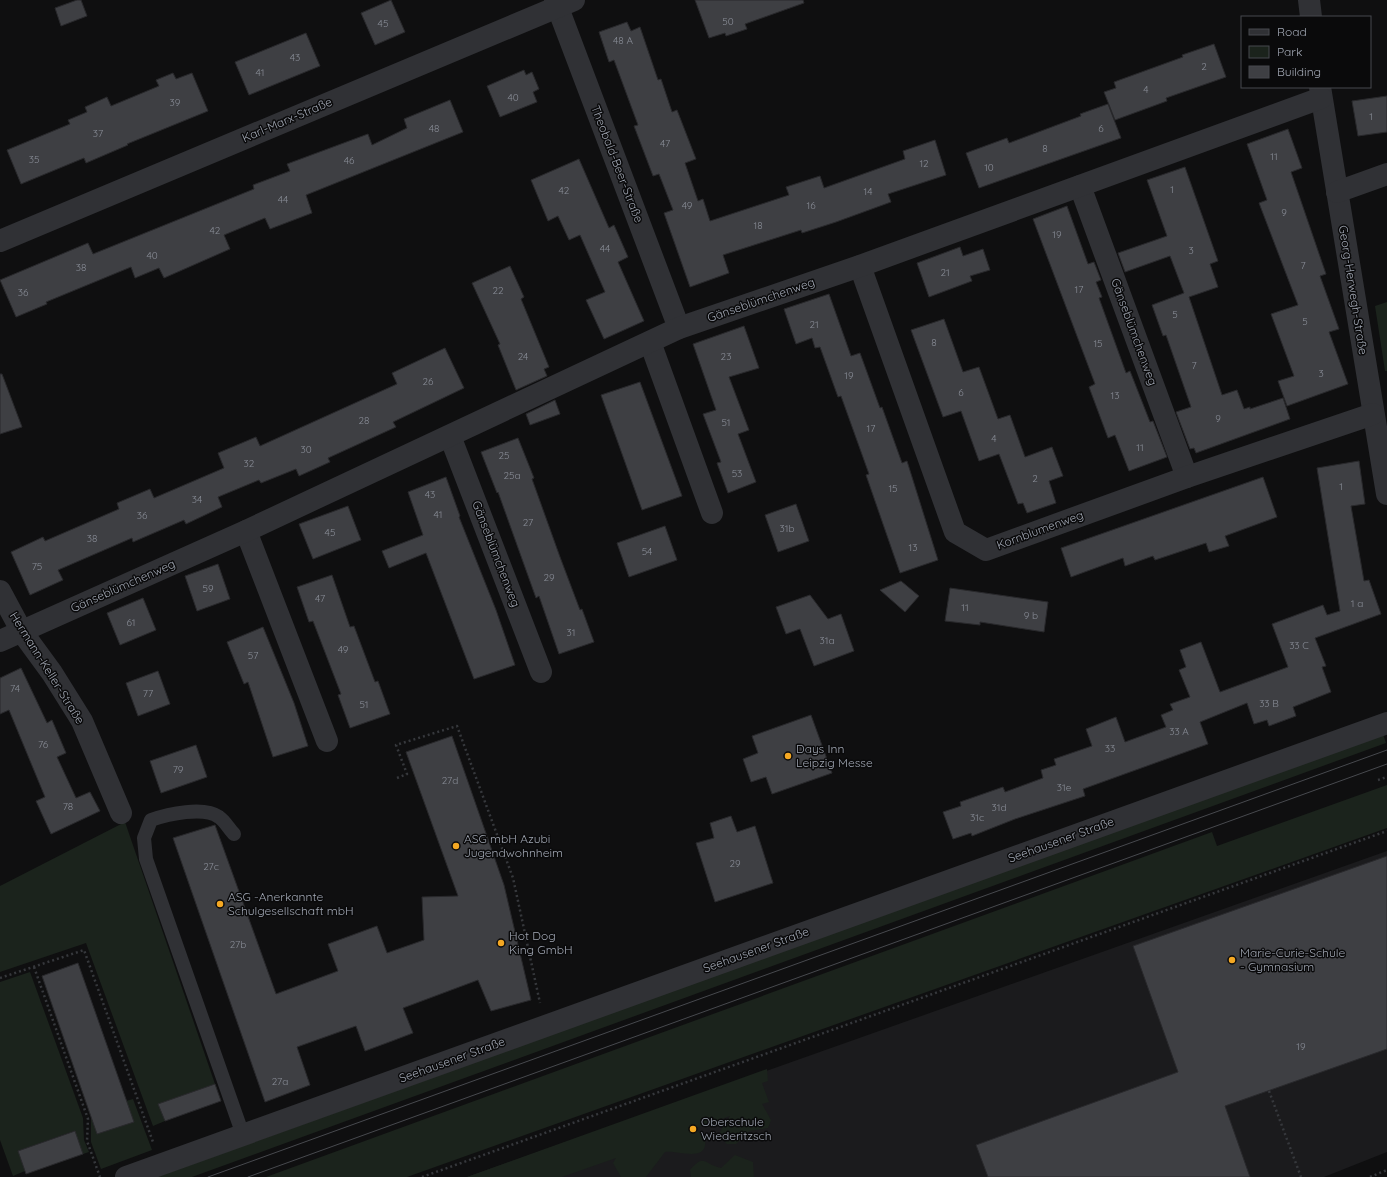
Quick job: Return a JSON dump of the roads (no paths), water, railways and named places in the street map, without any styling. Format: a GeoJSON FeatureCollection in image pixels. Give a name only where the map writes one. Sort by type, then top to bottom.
{"type":"FeatureCollection","features":[{"type":"Feature","properties":{"kind":"street"},"geometry":{"type":"LineString","coordinates":[[1309,0],[1311,16]]}},
{"type":"Feature","properties":{"kind":"street","name":"Karl-Marx-Straße"},"geometry":{"type":"LineString","coordinates":[[0,241],[562,2]]}},
{"type":"Feature","properties":{"kind":"street","name":"Theobald-Beer-Straße"},"geometry":{"type":"LineString","coordinates":[[562,2],[679,328]]}},
{"type":"Feature","properties":{"kind":"street","name":"Gänseblümchenweg"},"geometry":{"type":"LineString","coordinates":[[0,642],[246,531],[679,328],[860,266],[1080,186],[1321,93]]}},
{"type":"Feature","properties":{"kind":"street","name":"Georg-Herwegh-Straße"},"geometry":{"type":"LineString","coordinates":[[1321,93],[1387,494]]}},
{"type":"Feature","properties":{"kind":"street"},"geometry":{"type":"LineString","coordinates":[[1337,192],[1387,174]]}},
{"type":"Feature","properties":{"kind":"street","name":"Gänseblümchenweg"},"geometry":{"type":"LineString","coordinates":[[1080,186],[1188,477]]}},
{"type":"Feature","properties":{"kind":"street","name":"Kornblumenweg"},"geometry":{"type":"LineString","coordinates":[[860,266],[955,532],[986,550],[1188,477],[1373,414]]}},
{"type":"Feature","properties":{"kind":"street"},"geometry":{"type":"LineString","coordinates":[[650,342],[712,513]]}},
{"type":"Feature","properties":{"kind":"street","name":"Gänseblümchenweg"},"geometry":{"type":"LineString","coordinates":[[450,436],[541,672]]}},
{"type":"Feature","properties":{"kind":"street"},"geometry":{"type":"LineString","coordinates":[[246,531],[327,741]]}},
{"type":"Feature","properties":{"kind":"street","name":"Hermann-Keller-Straße"},"geometry":{"type":"LineString","coordinates":[[0,590],[22,632],[52,673],[82,721],[121,813]]}},
{"type":"Feature","properties":{"kind":"street","name":"Seehausener Straße"},"geometry":{"type":"LineString","coordinates":[[126,1177],[1387,723]]}},
{"type":"Feature","properties":{"kind":"lane"},"geometry":{"type":"LineString","coordinates":[[234,834],[219,817],[206,812],[191,812],[168,814],[151,820],[144,838],[146,859],[243,1135]]}},
{"type":"Feature","properties":{"kind":"tram line"},"geometry":{"type":"LineString","coordinates":[[208,1177],[1387,750]]}},
{"type":"Feature","properties":{"kind":"tram line"},"geometry":{"type":"LineString","coordinates":[[248,1177],[1387,764]]}},
{"type":"Feature","properties":{"kind":"place","name":"Days Inn Leipzig Messe"},"geometry":{"type":"Point","coordinates":[788,756]}},
{"type":"Feature","properties":{"kind":"place","name":"ASG mbH Azubi Jugendwohnheim"},"geometry":{"type":"Point","coordinates":[456,846]}},
{"type":"Feature","properties":{"kind":"place","name":"ASG -Anerkannte Schulgesellschaft mbH"},"geometry":{"type":"Point","coordinates":[220,904]}},
{"type":"Feature","properties":{"kind":"place","name":"Hot Dog King GmbH"},"geometry":{"type":"Point","coordinates":[501,943]}},
{"type":"Feature","properties":{"kind":"place","name":"Marie-Curie-Schule - Gymnasium"},"geometry":{"type":"Point","coordinates":[1232,960]}},
{"type":"Feature","properties":{"kind":"place","name":"Oberschule Wiederitzsch"},"geometry":{"type":"Point","coordinates":[693,1129]}}]}
